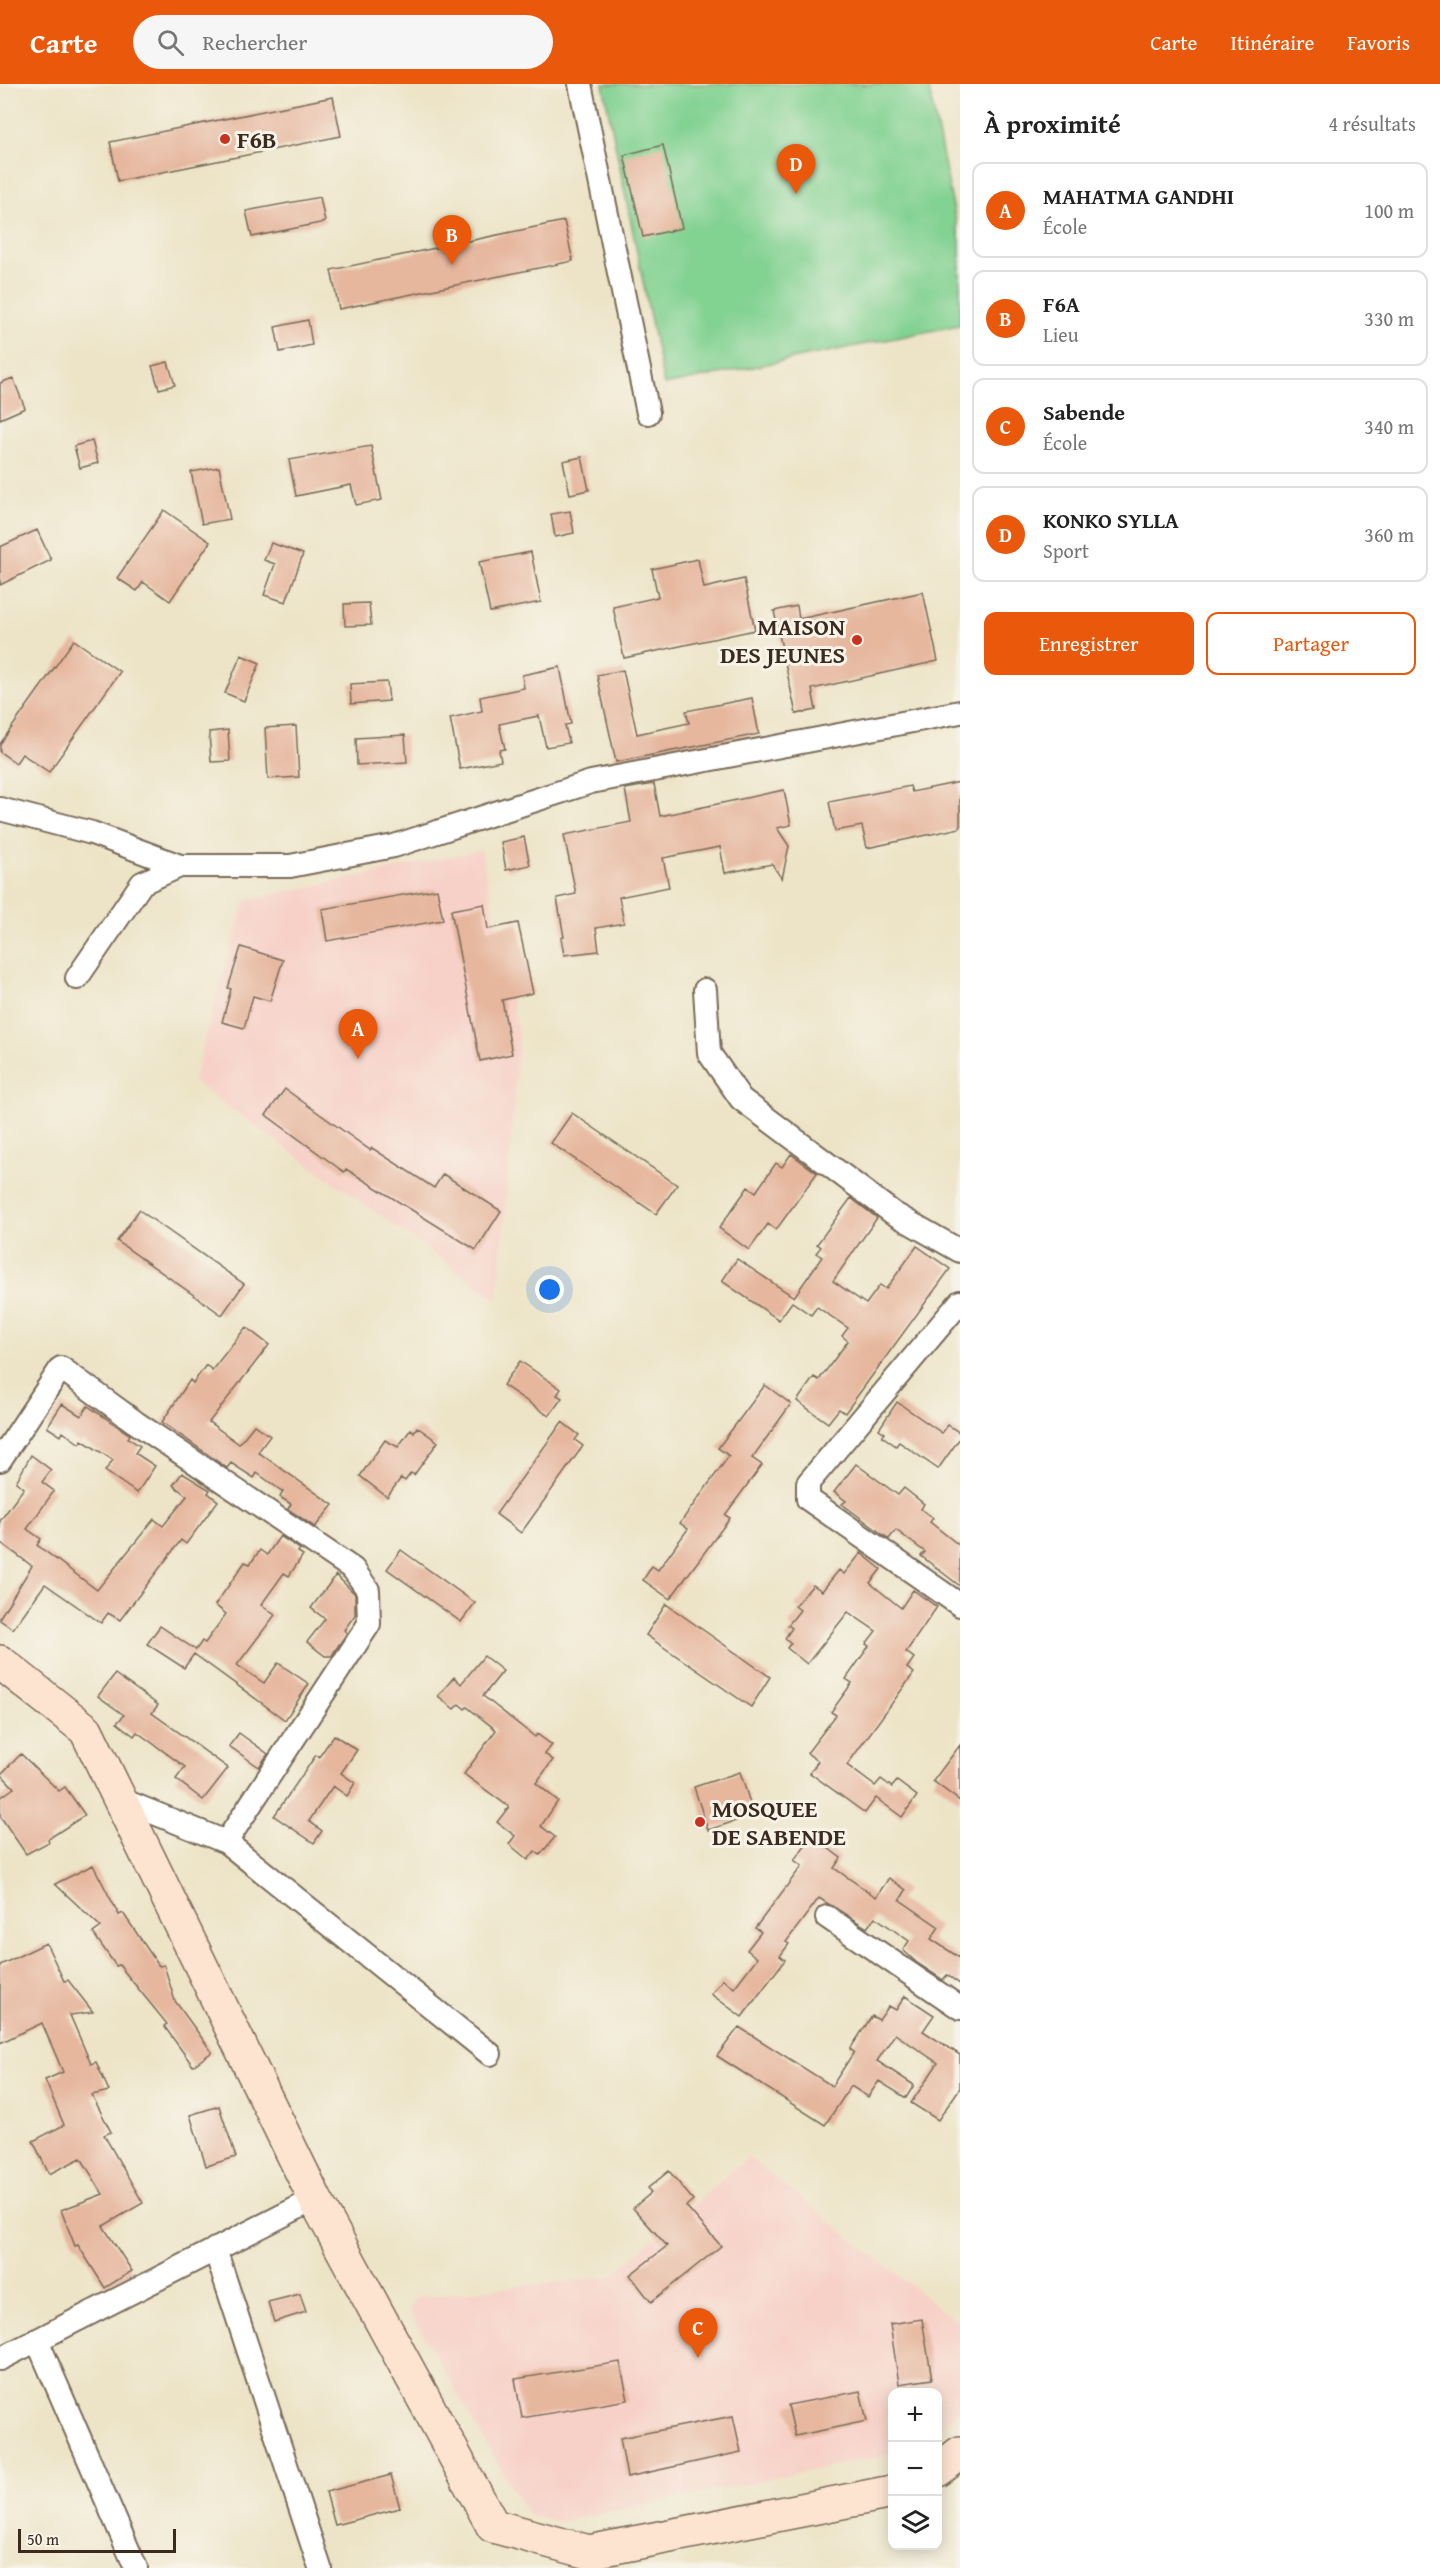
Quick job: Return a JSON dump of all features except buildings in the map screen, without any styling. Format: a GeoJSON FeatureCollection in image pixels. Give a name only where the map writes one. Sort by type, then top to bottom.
{"type":"FeatureCollection","features":[{"type":"Feature","properties":{"kind":"main road"},"geometry":{"type":"LineString","coordinates":[[0,1662],[86,1730],[315,2199],[493,2526],[589,2552],[888,2493]]}},
{"type":"Feature","properties":{"kind":"main road"},"geometry":{"type":"LineString","coordinates":[[942,2467],[960,2453]]}},
{"type":"Feature","properties":{"kind":"street"},"geometry":{"type":"LineString","coordinates":[[580,84],[648,413]]}},
{"type":"Feature","properties":{"kind":"street"},"geometry":{"type":"LineString","coordinates":[[0,809],[92,833],[180,866],[290,866],[394,846],[591,782],[960,712]]}},
{"type":"Feature","properties":{"kind":"street"},"geometry":{"type":"LineString","coordinates":[[77,978],[142,883],[180,866]]}},
{"type":"Feature","properties":{"kind":"street"},"geometry":{"type":"LineString","coordinates":[[705,990],[709,1053],[741,1099],[892,1213],[960,1251]]}},
{"type":"Feature","properties":{"kind":"street"},"geometry":{"type":"LineString","coordinates":[[960,1302],[808,1483],[808,1498],[960,1605]]}},
{"type":"Feature","properties":{"kind":"street"},"geometry":{"type":"LineString","coordinates":[[0,1460],[62,1368],[135,1422],[353,1569],[368,1590],[369,1624],[226,1842]]}},
{"type":"Feature","properties":{"kind":"street"},"geometry":{"type":"LineString","coordinates":[[122,1800],[226,1842],[490,2054]]}},
{"type":"Feature","properties":{"kind":"street"},"geometry":{"type":"LineString","coordinates":[[827,1917],[960,2008]]}},
{"type":"Feature","properties":{"kind":"street"},"geometry":{"type":"LineString","coordinates":[[0,2359],[315,2199]]}},
{"type":"Feature","properties":{"kind":"street"},"geometry":{"type":"LineString","coordinates":[[215,2249],[320,2568]]}},
{"type":"Feature","properties":{"kind":"street"},"geometry":{"type":"LineString","coordinates":[[37,2340],[136,2568]]}},
{"type":"Feature","properties":{"kind":"shaded area"},"geometry":{"type":"Polygon","coordinates":[[[481,850],[519,1038],[498,1300],[193,1081],[245,901],[481,850]]]}},
{"type":"Feature","properties":{"kind":"shaded area"},"geometry":{"type":"Polygon","coordinates":[[[748,2157],[960,2324],[960,2408],[942,2427],[942,2388],[888,2388],[888,2455],[559,2522],[527,2514],[409,2310],[416,2297],[610,2277],[748,2157]]]}},
{"type":"Feature","properties":{"kind":"green space"},"geometry":{"type":"Polygon","coordinates":[[[603,84],[928,84],[960,241],[960,325],[664,385],[603,84]]]}},
{"type":"Feature","properties":{"kind":"place","name":"F6B"},"geometry":{"type":"Point","coordinates":[225,139]}},
{"type":"Feature","properties":{"kind":"place","name":"KONKO SYLLA"},"geometry":{"type":"Point","coordinates":[796,194]}},
{"type":"Feature","properties":{"kind":"place","name":"F6A"},"geometry":{"type":"Point","coordinates":[452,265]}},
{"type":"Feature","properties":{"kind":"place","name":"MAISON DES JEUNES"},"geometry":{"type":"Point","coordinates":[857,640]}},
{"type":"Feature","properties":{"kind":"place","name":"MAHATMA GANDHI"},"geometry":{"type":"Point","coordinates":[358,1059]}},
{"type":"Feature","properties":{"kind":"place","name":"MOSQUEE DE SABENDE"},"geometry":{"type":"Point","coordinates":[700,1822]}},
{"type":"Feature","properties":{"kind":"place","name":"Sabende"},"geometry":{"type":"Point","coordinates":[698,2358]}}]}
